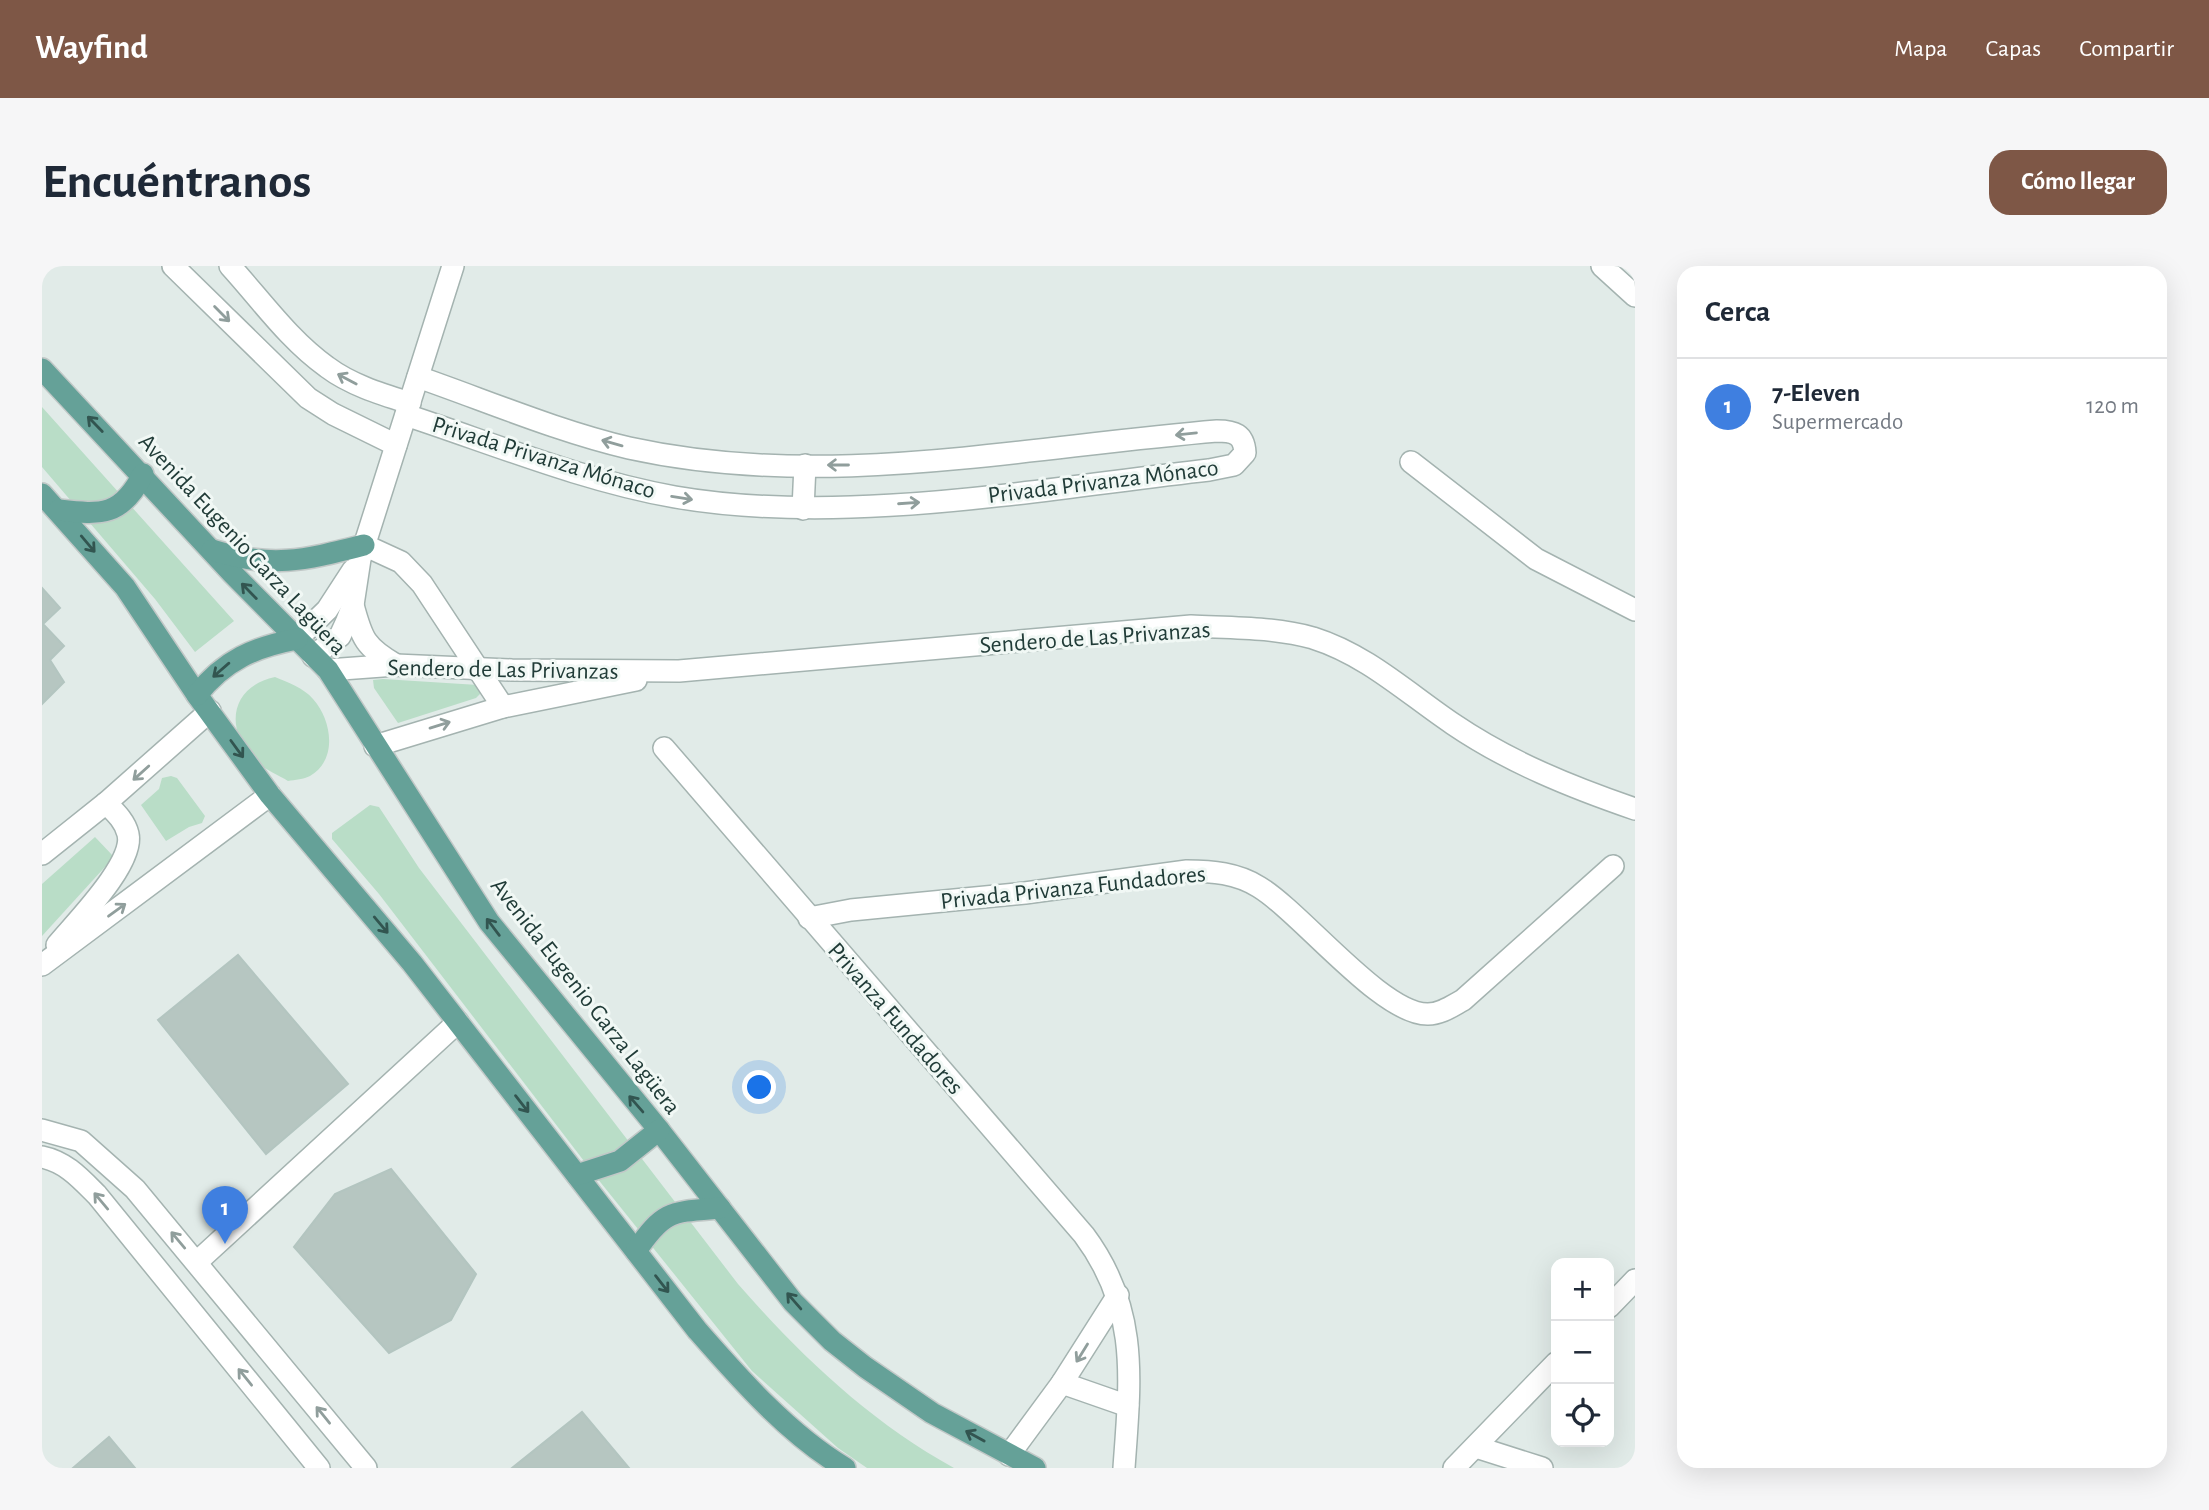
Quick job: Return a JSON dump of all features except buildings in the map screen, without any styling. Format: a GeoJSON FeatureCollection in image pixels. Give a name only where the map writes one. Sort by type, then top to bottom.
{"type":"FeatureCollection","features":[{"type":"Feature","properties":{"kind":"main road","name":"Avenida Eugenio Garza Lagüera"},"geometry":{"type":"LineString","coordinates":[[42,369],[321,663],[489,922],[659,1130],[793,1302],[832,1341],[932,1413],[1035,1468]]}},
{"type":"Feature","properties":{"kind":"main road"},"geometry":{"type":"LineString","coordinates":[[59,510],[88,513],[111,510],[130,498],[143,474]]}},
{"type":"Feature","properties":{"kind":"main road"},"geometry":{"type":"LineString","coordinates":[[42,494],[125,587],[203,703],[270,795],[458,1021],[732,1370],[783,1418],[845,1468]]}},
{"type":"Feature","properties":{"kind":"main road"},"geometry":{"type":"LineString","coordinates":[[211,550],[236,558],[277,563],[362,552]]}},
{"type":"Feature","properties":{"kind":"main road"},"geometry":{"type":"LineString","coordinates":[[203,703],[225,665],[243,653],[297,639]]}},
{"type":"Feature","properties":{"kind":"main road"},"geometry":{"type":"LineString","coordinates":[[577,1175],[620,1161],[659,1130]]}},
{"type":"Feature","properties":{"kind":"main road"},"geometry":{"type":"LineString","coordinates":[[636,1251],[657,1222],[666,1216],[720,1208]]}},
{"type":"Feature","properties":{"kind":"street"},"geometry":{"type":"LineString","coordinates":[[173,266],[308,398],[396,445]]}},
{"type":"Feature","properties":{"kind":"street","name":"Privada Privanza Mónaco"},"geometry":{"type":"LineString","coordinates":[[230,266],[278,321],[327,367],[351,382],[408,409],[631,488],[716,503],[803,509],[939,500],[1209,470],[1234,464],[1241,459],[1245,447],[1238,434],[1217,431],[957,461],[805,465],[734,462],[629,448],[418,377]]}},
{"type":"Feature","properties":{"kind":"street"},"geometry":{"type":"LineString","coordinates":[[321,663],[340,636],[353,605],[362,552],[453,266]]}},
{"type":"Feature","properties":{"kind":"street"},"geometry":{"type":"LineString","coordinates":[[1602,266],[1635,296]]}},
{"type":"Feature","properties":{"kind":"street"},"geometry":{"type":"LineString","coordinates":[[1410,463],[1536,559],[1635,610]]}},
{"type":"Feature","properties":{"kind":"street"},"geometry":{"type":"LineString","coordinates":[[803,509],[805,465]]}},
{"type":"Feature","properties":{"kind":"street"},"geometry":{"type":"LineString","coordinates":[[297,639],[338,597],[362,552]]}},
{"type":"Feature","properties":{"kind":"street"},"geometry":{"type":"LineString","coordinates":[[362,552],[401,562],[422,584],[503,707]]}},
{"type":"Feature","properties":{"kind":"street"},"geometry":{"type":"LineString","coordinates":[[353,605],[360,634],[370,650],[396,665]]}},
{"type":"Feature","properties":{"kind":"street","name":"Sendero de Las Privanzas"},"geometry":{"type":"LineString","coordinates":[[321,663],[479,669],[679,671],[1191,626],[1276,631],[1311,638],[1366,661],[1454,725],[1532,770],[1635,809]]}},
{"type":"Feature","properties":{"kind":"street","name":"Sendero de Las Privanzas"},"geometry":{"type":"LineString","coordinates":[[375,746],[503,707],[679,671]]}},
{"type":"Feature","properties":{"kind":"street"},"geometry":{"type":"LineString","coordinates":[[42,854],[106,803],[203,703]]}},
{"type":"Feature","properties":{"kind":"street","name":"Privanza Fundadores"},"geometry":{"type":"LineString","coordinates":[[664,747],[1084,1236],[1109,1271],[1127,1333],[1128,1406],[1124,1468]]}},
{"type":"Feature","properties":{"kind":"street"},"geometry":{"type":"LineString","coordinates":[[42,964],[270,795]]}},
{"type":"Feature","properties":{"kind":"street"},"geometry":{"type":"LineString","coordinates":[[42,964],[126,854],[129,835],[125,824],[106,803]]}},
{"type":"Feature","properties":{"kind":"street","name":"Privada Privanza Fundadores"},"geometry":{"type":"LineString","coordinates":[[809,918],[850,909],[1024,892],[1187,870],[1214,871],[1259,886],[1301,920],[1390,1001],[1411,1012],[1429,1014],[1444,1011],[1463,1000],[1613,866]]}},
{"type":"Feature","properties":{"kind":"street"},"geometry":{"type":"LineString","coordinates":[[197,1262],[458,1021]]}},
{"type":"Feature","properties":{"kind":"street"},"geometry":{"type":"LineString","coordinates":[[42,1130],[81,1141],[135,1189],[366,1468]]}},
{"type":"Feature","properties":{"kind":"street"},"geometry":{"type":"LineString","coordinates":[[42,1157],[56,1160],[76,1173],[97,1195],[319,1468]]}},
{"type":"Feature","properties":{"kind":"street"},"geometry":{"type":"LineString","coordinates":[[1614,1302],[1635,1280]]}},
{"type":"Feature","properties":{"kind":"street"},"geometry":{"type":"LineString","coordinates":[[1009,1455],[1062,1383],[1118,1295]]}},
{"type":"Feature","properties":{"kind":"street"},"geometry":{"type":"LineString","coordinates":[[1454,1468],[1551,1368]]}},
{"type":"Feature","properties":{"kind":"street"},"geometry":{"type":"LineString","coordinates":[[1062,1383],[1128,1406]]}},
{"type":"Feature","properties":{"kind":"street"},"geometry":{"type":"LineString","coordinates":[[1476,1447],[1542,1468]]}},
{"type":"Feature","properties":{"kind":"green space"},"geometry":{"type":"Polygon","coordinates":[[[42,407],[234,621],[195,652],[155,599],[42,467],[42,407]]]}},
{"type":"Feature","properties":{"kind":"green space"},"geometry":{"type":"Polygon","coordinates":[[[275,677],[309,695],[319,708],[328,728],[325,760],[319,769],[305,778],[288,781],[259,764],[251,757],[237,732],[237,708],[242,698],[261,682],[275,677]]]}},
{"type":"Feature","properties":{"kind":"green space"},"geometry":{"type":"Polygon","coordinates":[[[373,680],[478,685],[483,691],[476,698],[398,723],[374,688],[373,680]]]}},
{"type":"Feature","properties":{"kind":"green space"},"geometry":{"type":"Polygon","coordinates":[[[162,778],[177,778],[205,816],[202,823],[189,827],[166,841],[141,805],[159,789],[162,778]]]}},
{"type":"Feature","properties":{"kind":"green space"},"geometry":{"type":"Polygon","coordinates":[[[370,805],[379,807],[419,868],[738,1284],[786,1337],[865,1408],[893,1430],[954,1468],[867,1468],[838,1448],[752,1371],[597,1178],[379,894],[332,839],[332,833],[370,805]]]}},
{"type":"Feature","properties":{"kind":"green space"},"geometry":{"type":"Polygon","coordinates":[[[95,837],[114,857],[42,936],[42,884],[95,837]]]}},
{"type":"Feature","properties":{"kind":"place","name":"7-Eleven"},"geometry":{"type":"Point","coordinates":[225,1244]}}]}
